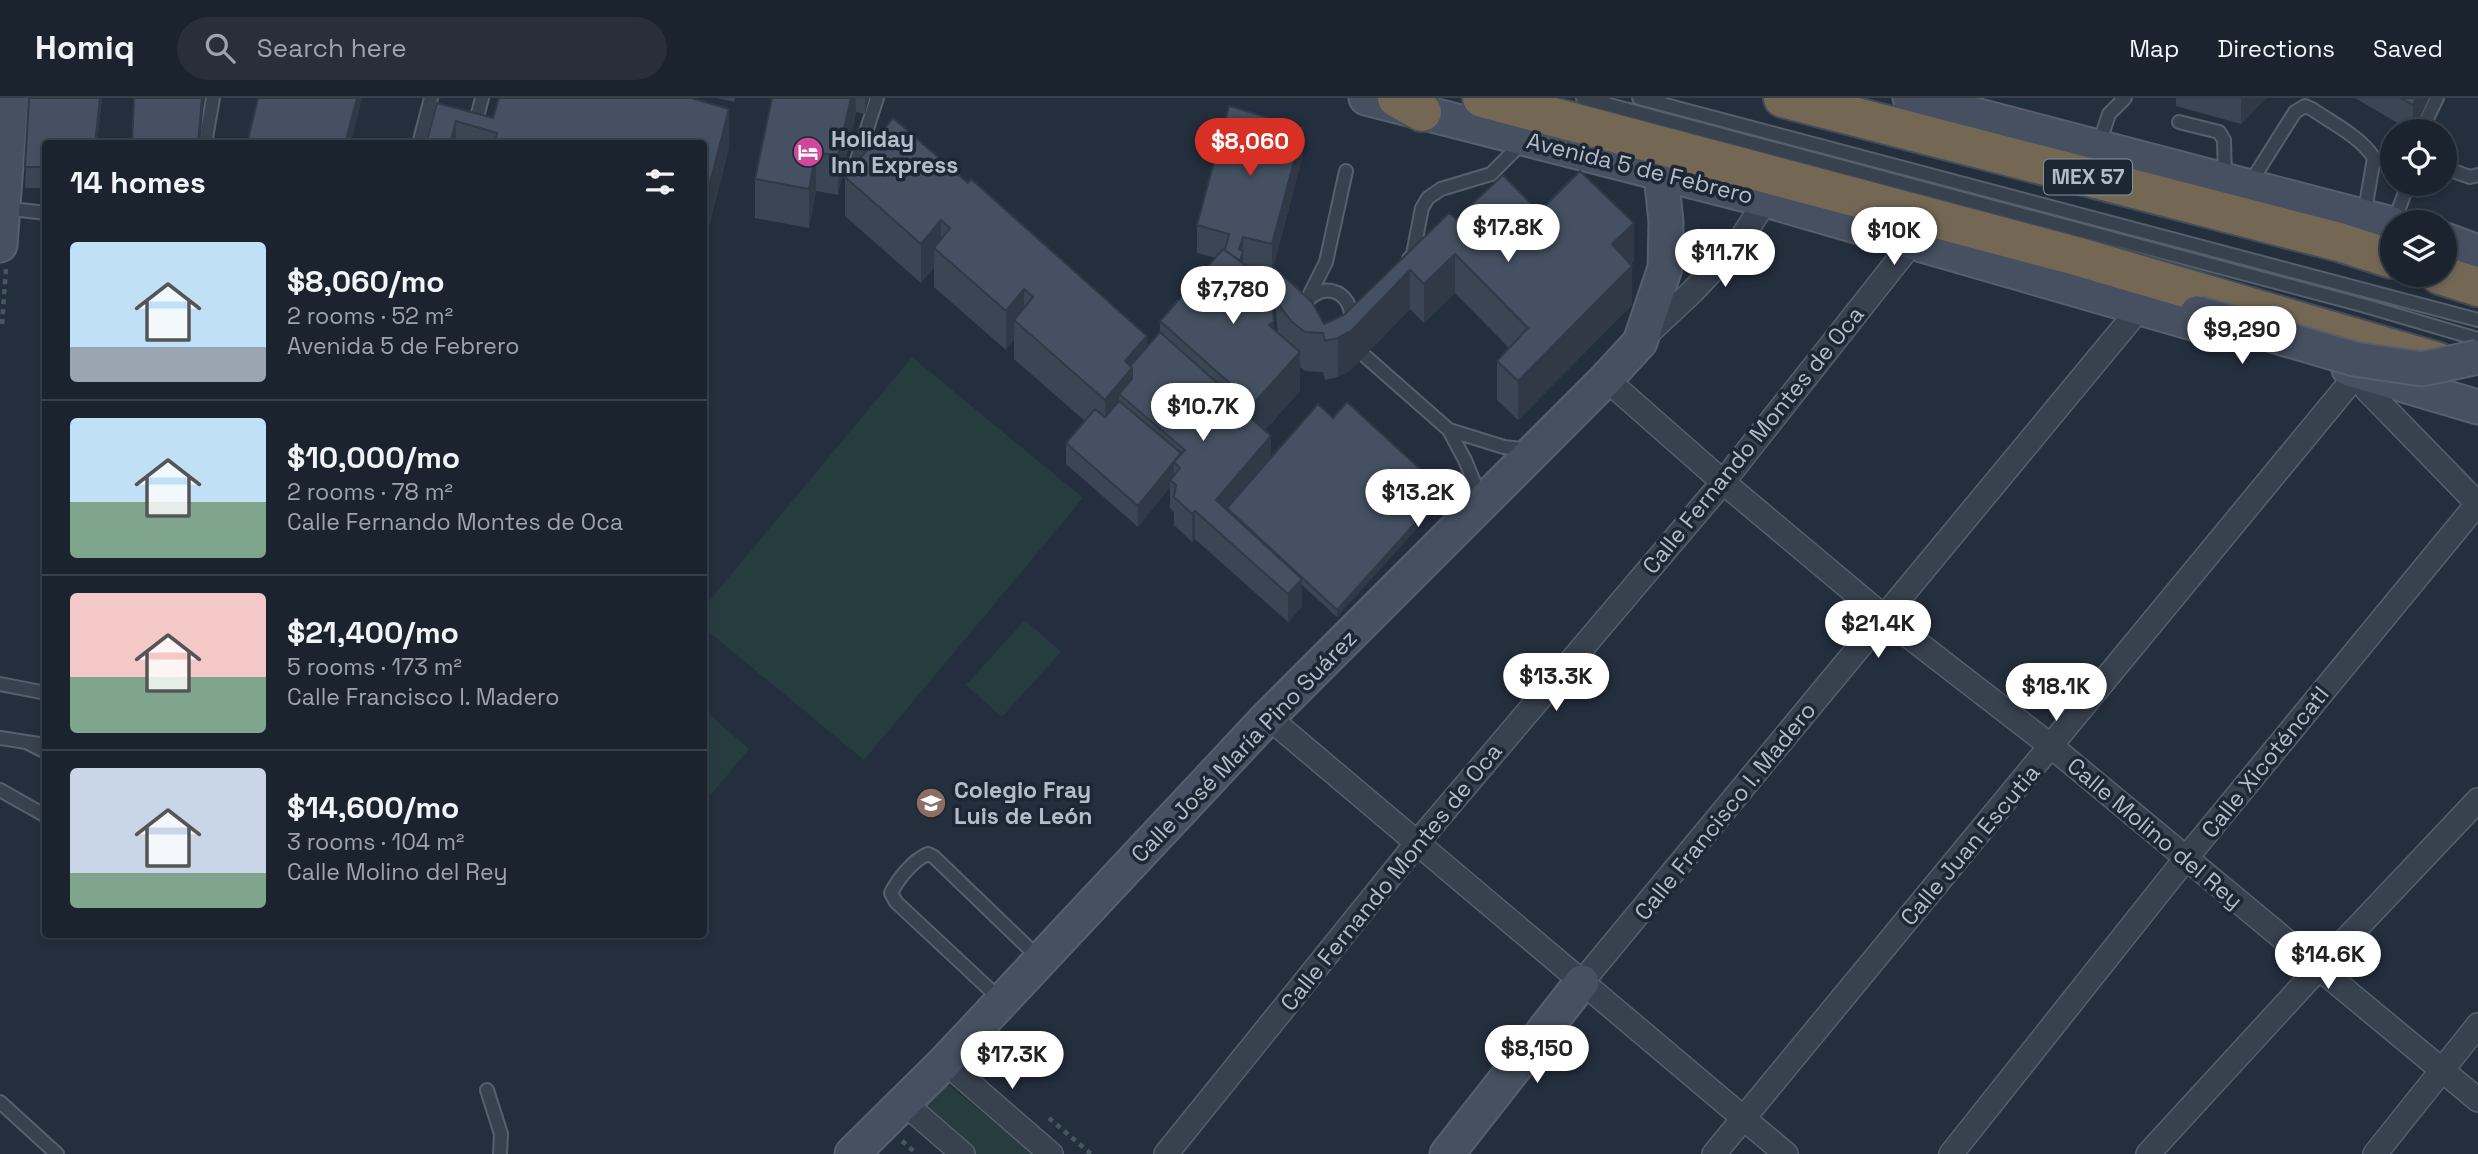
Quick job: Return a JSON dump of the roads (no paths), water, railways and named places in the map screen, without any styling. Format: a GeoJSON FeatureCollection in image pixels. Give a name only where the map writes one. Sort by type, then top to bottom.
{"type":"FeatureCollection","features":[{"type":"Feature","properties":{"kind":"highway","name":"Avenida 5 de Febrero"},"geometry":{"type":"LineString","coordinates":[[1482,98],[2076,256],[2478,373]]}},
{"type":"Feature","properties":{"kind":"highway","name":"MEX 57"},"geometry":{"type":"LineString","coordinates":[[1783,98],[2339,242],[2380,255]]}},
{"type":"Feature","properties":{"kind":"highway"},"geometry":{"type":"LineString","coordinates":[[2457,280],[2478,287]]}},
{"type":"Feature","properties":{"kind":"main road"},"geometry":{"type":"LineString","coordinates":[[0,245],[11,98]]}},
{"type":"Feature","properties":{"kind":"main road","name":"Avenida 5 de Febrero"},"geometry":{"type":"LineString","coordinates":[[1366,98],[1409,105],[1526,139],[1766,200],[2478,407]]}},
{"type":"Feature","properties":{"kind":"main road"},"geometry":{"type":"LineString","coordinates":[[1910,98],[1997,116],[2098,147],[2380,220]]}},
{"type":"Feature","properties":{"kind":"main road"},"geometry":{"type":"LineString","coordinates":[[1661,173],[1776,194],[1954,242],[2354,359],[2422,369],[2478,356]]}},
{"type":"Feature","properties":{"kind":"main road","name":"Calle José María Pino Suárez"},"geometry":{"type":"LineString","coordinates":[[852,1154],[945,1062],[1268,717],[1640,342],[1665,268],[1667,222],[1661,173]]}},
{"type":"Feature","properties":{"kind":"main road"},"geometry":{"type":"LineString","coordinates":[[2457,234],[2478,236]]}},
{"type":"Feature","properties":{"kind":"main road"},"geometry":{"type":"LineString","coordinates":[[2457,244],[2478,252]]}},
{"type":"Feature","properties":{"kind":"main road","name":"Calle Francisco I. Madero"},"geometry":{"type":"LineString","coordinates":[[1447,1154],[1582,982]]}},
{"type":"Feature","properties":{"kind":"street","name":"Calle José María Pino Suárez"},"geometry":{"type":"LineString","coordinates":[[1640,342],[1739,242],[1766,200]]}},
{"type":"Feature","properties":{"kind":"street","name":"Calle Fernando Montes de Oca"},"geometry":{"type":"LineString","coordinates":[[1166,1154],[1417,843],[1723,482],[1911,244]]}},
{"type":"Feature","properties":{"kind":"street","name":"Calle Francisco I. Madero"},"geometry":{"type":"LineString","coordinates":[[1582,982],[2140,308]]}},
{"type":"Feature","properties":{"kind":"street"},"geometry":{"type":"LineString","coordinates":[[2356,371],[2367,390],[2478,504]]}},
{"type":"Feature","properties":{"kind":"street","name":"Calle Juan Escutia"},"geometry":{"type":"LineString","coordinates":[[1714,1154],[2348,385],[2356,371]]}},
{"type":"Feature","properties":{"kind":"street","name":"Calle Molino del Rey"},"geometry":{"type":"LineString","coordinates":[[1606,379],[1723,482],[1884,617],[2051,746],[2478,1100]]}},
{"type":"Feature","properties":{"kind":"street","name":"Calle Xicoténcatl"},"geometry":{"type":"LineString","coordinates":[[1951,1154],[2187,857],[2478,504]]}},
{"type":"Feature","properties":{"kind":"street"},"geometry":{"type":"LineString","coordinates":[[1268,717],[1786,1154]]}},
{"type":"Feature","properties":{"kind":"street"},"geometry":{"type":"LineString","coordinates":[[2159,1150],[2319,969],[2478,800]]}},
{"type":"Feature","properties":{"kind":"street"},"geometry":{"type":"LineString","coordinates":[[2375,1154],[2478,1025]]}},
{"type":"Feature","properties":{"kind":"street"},"geometry":{"type":"LineString","coordinates":[[945,1062],[1051,1154]]}},
{"type":"Feature","properties":{"kind":"street"},"geometry":{"type":"LineString","coordinates":[[903,1102],[963,1154]]}},
{"type":"Feature","properties":{"kind":"lane"},"geometry":{"type":"LineString","coordinates":[[206,140],[214,98]]}},
{"type":"Feature","properties":{"kind":"lane"},"geometry":{"type":"LineString","coordinates":[[420,140],[431,98]]}},
{"type":"Feature","properties":{"kind":"lane"},"geometry":{"type":"LineString","coordinates":[[471,140],[482,98]]}},
{"type":"Feature","properties":{"kind":"lane"},"geometry":{"type":"LineString","coordinates":[[855,166],[877,98]]}},
{"type":"Feature","properties":{"kind":"lane"},"geometry":{"type":"LineString","coordinates":[[1583,98],[2362,305],[2478,339]]}},
{"type":"Feature","properties":{"kind":"lane"},"geometry":{"type":"LineString","coordinates":[[1639,98],[2478,320]]}},
{"type":"Feature","properties":{"kind":"lane"},"geometry":{"type":"LineString","coordinates":[[2098,147],[2109,114],[2125,98]]}},
{"type":"Feature","properties":{"kind":"lane"},"geometry":{"type":"LineString","coordinates":[[2427,119],[2437,98]]}},
{"type":"Feature","properties":{"kind":"lane"},"geometry":{"type":"LineString","coordinates":[[2237,184],[2295,112],[2305,106],[2368,149],[2374,158],[2382,210]]}},
{"type":"Feature","properties":{"kind":"lane"},"geometry":{"type":"LineString","coordinates":[[2179,122],[2219,132],[2224,140],[2237,184]]}},
{"type":"Feature","properties":{"kind":"lane"},"geometry":{"type":"LineString","coordinates":[[1404,264],[1413,254],[1422,208],[1428,198],[1441,190],[1491,174],[1526,139]]}},
{"type":"Feature","properties":{"kind":"lane"},"geometry":{"type":"LineString","coordinates":[[1303,325],[1301,313],[1305,302],[1326,262],[1346,171]]}},
{"type":"Feature","properties":{"kind":"lane"},"geometry":{"type":"LineString","coordinates":[[2457,172],[2470,177],[2478,175]]}},
{"type":"Feature","properties":{"kind":"lane"},"geometry":{"type":"LineString","coordinates":[[3,208],[42,213]]}},
{"type":"Feature","properties":{"kind":"lane"},"geometry":{"type":"LineString","coordinates":[[1305,302],[1314,294],[1326,290],[1339,293],[1348,301],[1355,320],[1343,336]]}},
{"type":"Feature","properties":{"kind":"lane"},"geometry":{"type":"LineString","coordinates":[[1365,356],[1449,430],[1465,460],[1482,503]]}},
{"type":"Feature","properties":{"kind":"lane"},"geometry":{"type":"LineString","coordinates":[[1449,430],[1504,447],[1534,451]]}},
{"type":"Feature","properties":{"kind":"lane"},"geometry":{"type":"LineString","coordinates":[[0,684],[42,692]]}},
{"type":"Feature","properties":{"kind":"lane"},"geometry":{"type":"LineString","coordinates":[[0,738],[42,744]]}},
{"type":"Feature","properties":{"kind":"lane"},"geometry":{"type":"LineString","coordinates":[[26,742],[42,750]]}},
{"type":"Feature","properties":{"kind":"lane"},"geometry":{"type":"LineString","coordinates":[[0,790],[42,814]]}},
{"type":"Feature","properties":{"kind":"lane"},"geometry":{"type":"LineString","coordinates":[[1002,1001],[896,902],[891,893],[894,887],[919,858],[928,854],[934,857],[1041,960]]}},
{"type":"Feature","properties":{"kind":"lane"},"geometry":{"type":"LineString","coordinates":[[487,1090],[501,1133],[500,1154]]}},
{"type":"Feature","properties":{"kind":"lane"},"geometry":{"type":"LineString","coordinates":[[0,1102],[57,1154]]}},
{"type":"Feature","properties":{"kind":"place","name":"Holiday Inn Express"},"geometry":{"type":"Point","coordinates":[808,152]}},
{"type":"Feature","properties":{"kind":"place","name":"Colegio Fray Luis de León"},"geometry":{"type":"Point","coordinates":[931,803]}}]}
